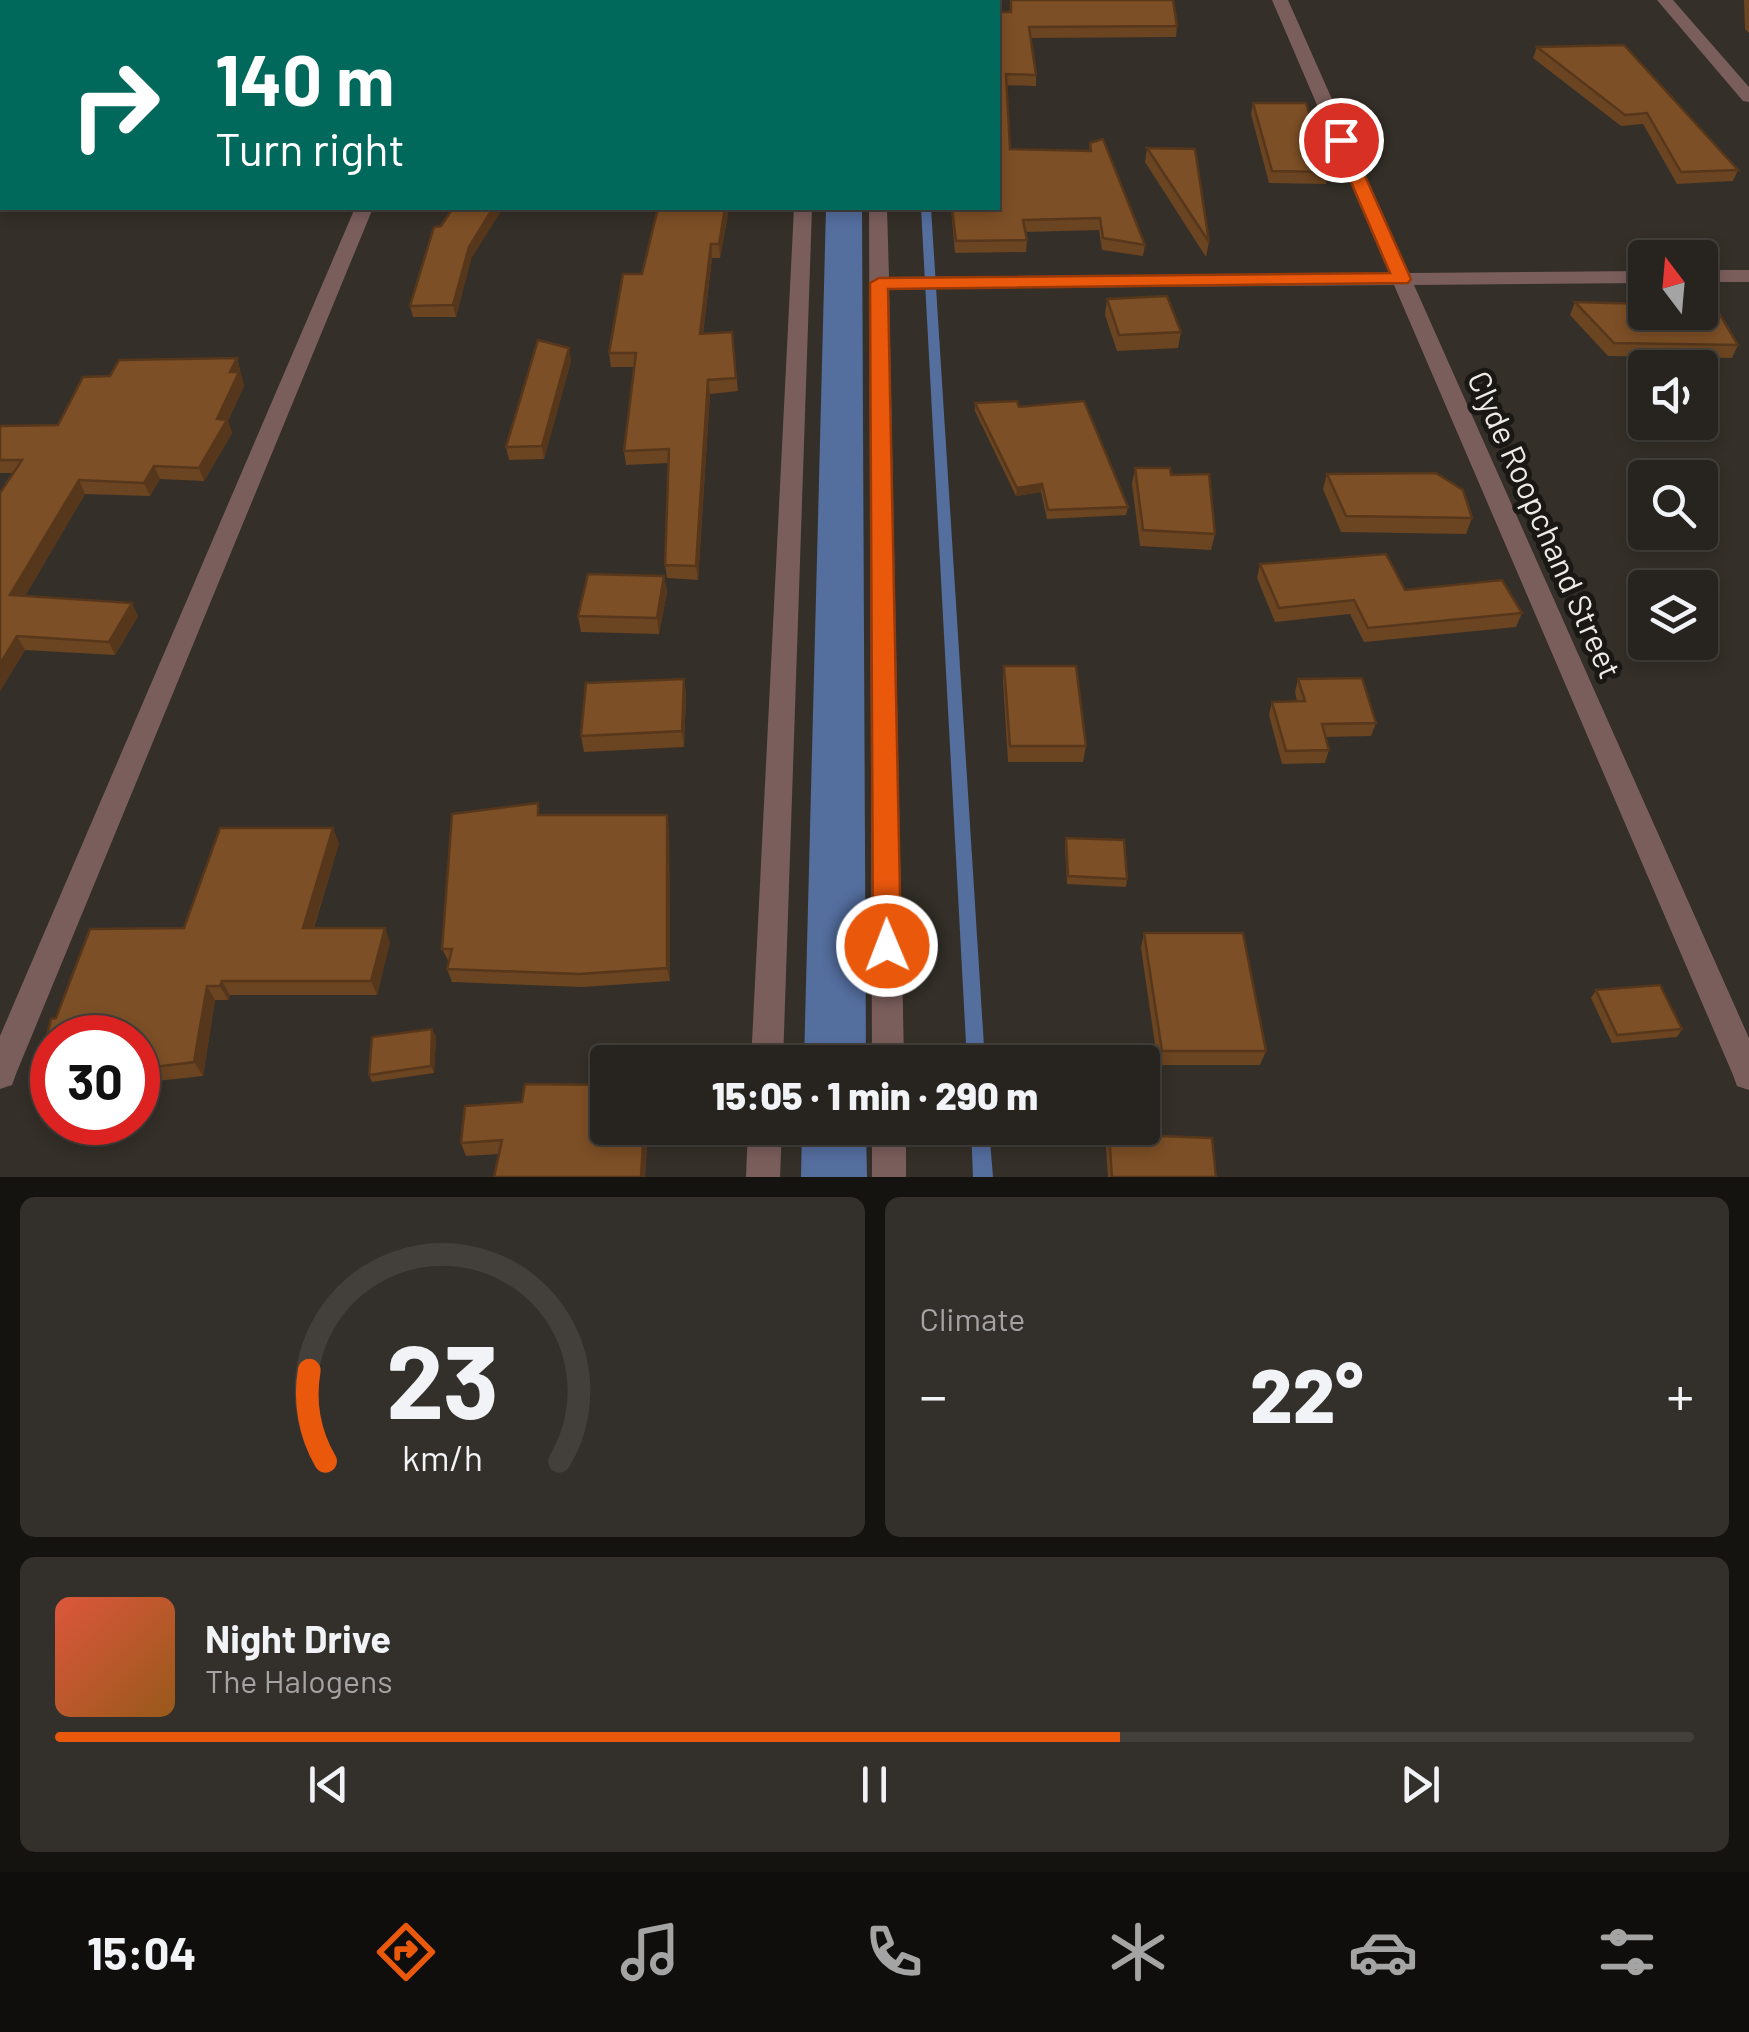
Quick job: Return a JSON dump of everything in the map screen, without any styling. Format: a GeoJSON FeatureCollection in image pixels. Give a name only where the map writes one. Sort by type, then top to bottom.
{"type":"FeatureCollection","features":[{"type":"Feature","properties":{"kind":"street","name":"Clyde Roopchand Street"},"geometry":{"type":"LineString","coordinates":[[1280,0],[1749,1075]]}},
{"type":"Feature","properties":{"kind":"street"},"geometry":{"type":"LineString","coordinates":[[1665,0],[1749,98]]}},
{"type":"Feature","properties":{"kind":"street"},"geometry":{"type":"LineString","coordinates":[[0,1074],[363,210]]}},
{"type":"Feature","properties":{"kind":"street"},"geometry":{"type":"LineString","coordinates":[[769,1045],[803,210]]}},
{"type":"Feature","properties":{"kind":"street"},"geometry":{"type":"LineString","coordinates":[[878,210],[888,1045]]}},
{"type":"Feature","properties":{"kind":"street"},"geometry":{"type":"LineString","coordinates":[[879,283],[1628,276]]}},
{"type":"Feature","properties":{"kind":"street"},"geometry":{"type":"LineString","coordinates":[[1718,276],[1749,276]]}},
{"type":"Feature","properties":{"kind":"street"},"geometry":{"type":"LineString","coordinates":[[763,1177],[764,1145]]}},
{"type":"Feature","properties":{"kind":"street"},"geometry":{"type":"LineString","coordinates":[[889,1145],[889,1177]]}},
{"type":"Feature","properties":{"kind":"building"},"geometry":{"type":"Polygon","coordinates":[[[1011,0],[1173,0],[1177,26],[1029,27],[1036,75],[1006,74],[1010,149],[1091,151],[1090,143],[1103,139],[1145,245],[1103,238],[1100,218],[1023,220],[1027,240],[956,241],[952,210],[1000,210],[1000,12],[1011,12],[1011,0]]]}},
{"type":"Feature","properties":{"kind":"building"},"geometry":{"type":"Polygon","coordinates":[[[1624,45],[1738,170],[1681,172],[1647,113],[1625,115],[1537,47],[1624,45]]]}},
{"type":"Feature","properties":{"kind":"building"},"geometry":{"type":"Polygon","coordinates":[[[1253,103],[1306,103],[1328,172],[1272,171],[1253,103]]]}},
{"type":"Feature","properties":{"kind":"building"},"geometry":{"type":"Polygon","coordinates":[[[1147,148],[1195,149],[1209,242],[1147,148]]]}},
{"type":"Feature","properties":{"kind":"building"},"geometry":{"type":"Polygon","coordinates":[[[452,210],[492,210],[469,247],[453,305],[410,306],[434,227],[441,226],[452,210]]]}},
{"type":"Feature","properties":{"kind":"building"},"geometry":{"type":"Polygon","coordinates":[[[658,210],[725,210],[719,244],[711,244],[700,334],[732,332],[736,378],[708,380],[696,566],[665,565],[669,449],[624,451],[636,353],[609,353],[623,274],[642,274],[658,210]]]}},
{"type":"Feature","properties":{"kind":"building"},"geometry":{"type":"Polygon","coordinates":[[[1167,296],[1181,332],[1119,335],[1107,299],[1167,296]]]}},
{"type":"Feature","properties":{"kind":"building"},"geometry":{"type":"Polygon","coordinates":[[[1575,302],[1628,304],[1628,330],[1718,330],[1718,312],[1738,345],[1614,343],[1575,302]]]}},
{"type":"Feature","properties":{"kind":"building"},"geometry":{"type":"Polygon","coordinates":[[[538,340],[569,348],[542,446],[506,447],[538,340]]]}},
{"type":"Feature","properties":{"kind":"building"},"geometry":{"type":"Polygon","coordinates":[[[237,358],[230,372],[239,372],[217,419],[227,420],[199,468],[154,466],[144,483],[79,480],[10,595],[132,603],[109,642],[17,636],[0,664],[0,493],[22,460],[0,460],[0,426],[58,425],[83,377],[110,376],[119,360],[237,358]]]}},
{"type":"Feature","properties":{"kind":"building"},"geometry":{"type":"Polygon","coordinates":[[[1017,401],[1019,407],[1084,401],[1128,507],[1048,510],[1042,484],[1017,488],[975,403],[1017,401]]]}},
{"type":"Feature","properties":{"kind":"building"},"geometry":{"type":"Polygon","coordinates":[[[1135,468],[1170,468],[1171,475],[1209,474],[1215,534],[1143,530],[1135,468]]]}},
{"type":"Feature","properties":{"kind":"building"},"geometry":{"type":"Polygon","coordinates":[[[1436,473],[1463,490],[1472,518],[1346,516],[1327,474],[1436,473]]]}},
{"type":"Feature","properties":{"kind":"building"},"geometry":{"type":"Polygon","coordinates":[[[1386,554],[1405,590],[1502,580],[1522,613],[1368,628],[1354,600],[1279,608],[1260,564],[1386,554]]]}},
{"type":"Feature","properties":{"kind":"building"},"geometry":{"type":"Polygon","coordinates":[[[588,574],[664,576],[657,618],[578,616],[588,574]]]}},
{"type":"Feature","properties":{"kind":"building"},"geometry":{"type":"Polygon","coordinates":[[[1004,666],[1076,666],[1086,746],[1010,746],[1004,666]]]}},
{"type":"Feature","properties":{"kind":"building"},"geometry":{"type":"Polygon","coordinates":[[[1362,678],[1376,723],[1322,724],[1329,750],[1286,751],[1272,702],[1305,701],[1298,679],[1362,678]]]}},
{"type":"Feature","properties":{"kind":"building"},"geometry":{"type":"Polygon","coordinates":[[[684,679],[682,731],[581,736],[586,683],[684,679]]]}},
{"type":"Feature","properties":{"kind":"building"},"geometry":{"type":"Polygon","coordinates":[[[538,803],[538,815],[667,815],[667,968],[579,974],[447,969],[452,949],[442,949],[452,814],[538,803]]]}},
{"type":"Feature","properties":{"kind":"building"},"geometry":{"type":"Polygon","coordinates":[[[220,828],[333,828],[303,928],[385,928],[371,981],[222,981],[220,986],[207,986],[194,1062],[160,1066],[160,1015],[57,1015],[90,929],[184,928],[220,828]]]}},
{"type":"Feature","properties":{"kind":"building"},"geometry":{"type":"Polygon","coordinates":[[[1066,838],[1124,840],[1127,879],[1068,876],[1066,838]]]}},
{"type":"Feature","properties":{"kind":"building"},"geometry":{"type":"Polygon","coordinates":[[[1144,933],[1243,933],[1266,1051],[1162,1051],[1144,933]]]}},
{"type":"Feature","properties":{"kind":"building"},"geometry":{"type":"Polygon","coordinates":[[[1660,985],[1682,1029],[1617,1035],[1596,990],[1660,985]]]}},
{"type":"Feature","properties":{"kind":"building"},"geometry":{"type":"Polygon","coordinates":[[[432,1029],[431,1066],[369,1075],[372,1037],[432,1029]]]}},
{"type":"Feature","properties":{"kind":"building"},"geometry":{"type":"Polygon","coordinates":[[[525,1084],[590,1085],[590,1145],[643,1145],[641,1177],[494,1177],[502,1140],[461,1143],[465,1106],[522,1102],[525,1084]]]}},
{"type":"Feature","properties":{"kind":"building"},"geometry":{"type":"Polygon","coordinates":[[[1160,1136],[1212,1138],[1216,1177],[1112,1177],[1110,1145],[1160,1145],[1160,1136]]]}},
{"type":"Feature","properties":{"kind":"waterway"},"geometry":{"type":"LineString","coordinates":[[835,1045],[844,210]]}},
{"type":"Feature","properties":{"kind":"waterway"},"geometry":{"type":"LineString","coordinates":[[926,210],[975,1045]]}},
{"type":"Feature","properties":{"kind":"waterway"},"geometry":{"type":"LineString","coordinates":[[834,1145],[834,1177]]}},
{"type":"Feature","properties":{"kind":"waterway"},"geometry":{"type":"LineString","coordinates":[[981,1145],[983,1177]]}},
{"type":"Feature","properties":{"kind":"route"},"geometry":{"type":"LineString","coordinates":[[887,946],[879,283],[1402,279],[1341,140]]}}]}
